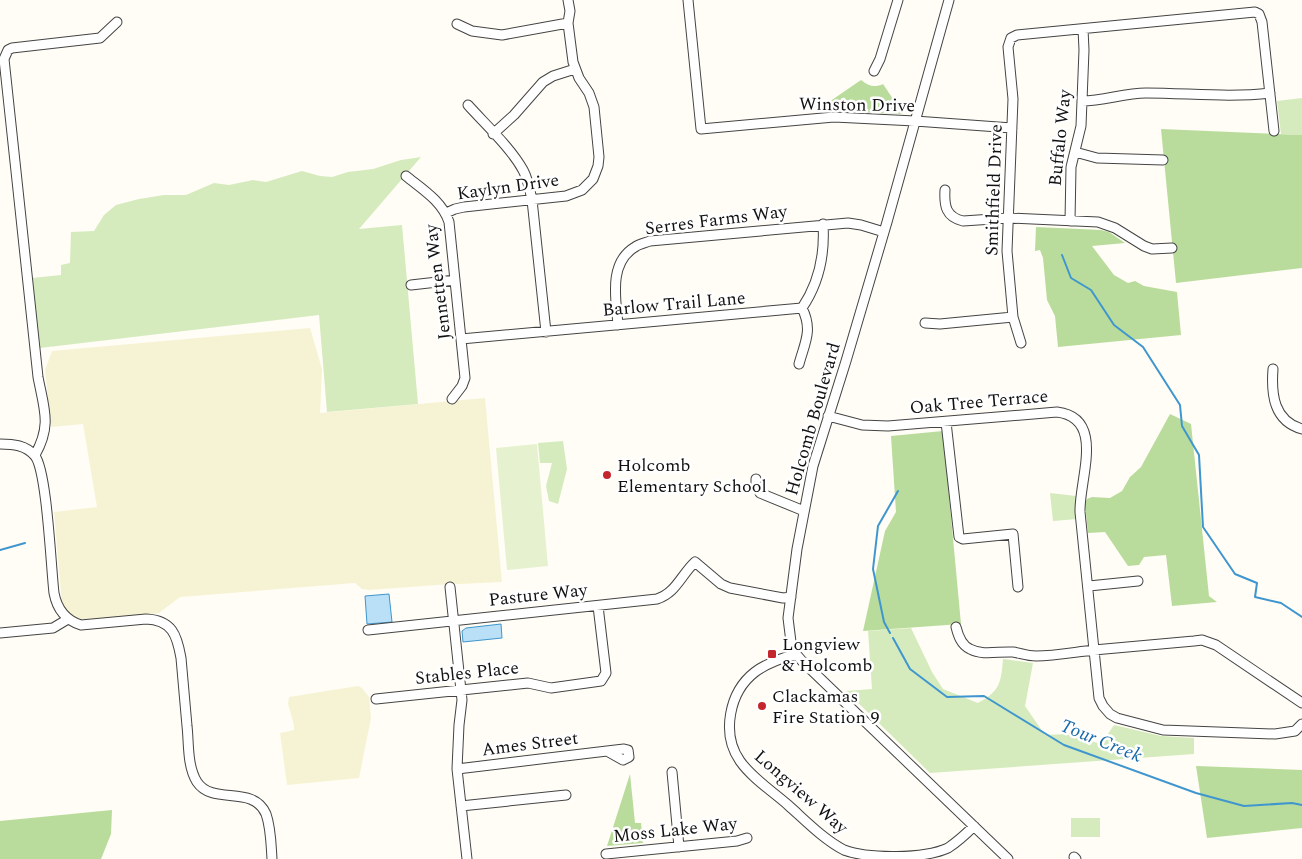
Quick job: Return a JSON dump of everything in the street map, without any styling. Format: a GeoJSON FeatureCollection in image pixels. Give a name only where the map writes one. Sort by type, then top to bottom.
{"type":"FeatureCollection","features":[{"type":"Feature","properties":{"kind":"street","name":"Kaylyn Drive"},"geometry":{"type":"LineString","coordinates":[[446,213],[464,206],[574,194],[588,185],[596,173],[599,157],[594,107],[589,93],[575,69],[568,23],[570,11],[568,0]]}},
{"type":"Feature","properties":{"kind":"street","name":"Winston Drive"},"geometry":{"type":"LineString","coordinates":[[688,0],[701,129],[824,118],[915,121],[1012,128]]}},
{"type":"Feature","properties":{"kind":"street"},"geometry":{"type":"LineString","coordinates":[[874,71],[880,59],[898,0]]}},
{"type":"Feature","properties":{"kind":"street","name":"Holcomb Boulevard"},"geometry":{"type":"LineString","coordinates":[[949,0],[884,232],[813,466],[791,597],[789,631],[796,654],[812,671],[1008,859]]}},
{"type":"Feature","properties":{"kind":"street"},"geometry":{"type":"LineString","coordinates":[[1083,29],[1255,12],[1259,14],[1262,22],[1274,131]]}},
{"type":"Feature","properties":{"kind":"street"},"geometry":{"type":"LineString","coordinates":[[35,455],[44,437],[46,420],[38,377],[4,59],[8,50],[12,48],[100,38],[118,22]]}},
{"type":"Feature","properties":{"kind":"street"},"geometry":{"type":"LineString","coordinates":[[457,24],[472,31],[502,35],[568,23]]}},
{"type":"Feature","properties":{"kind":"street","name":"Smithfield Drive"},"geometry":{"type":"LineString","coordinates":[[1021,343],[1013,317],[1007,252],[1013,99],[1008,47],[1011,38],[1017,36],[1083,29]]}},
{"type":"Feature","properties":{"kind":"street","name":"Buffalo Way"},"geometry":{"type":"LineString","coordinates":[[1070,221],[1071,167],[1080,134],[1084,50],[1083,29]]}},
{"type":"Feature","properties":{"kind":"street"},"geometry":{"type":"LineString","coordinates":[[493,134],[514,115],[543,82],[553,76],[575,69]]}},
{"type":"Feature","properties":{"kind":"street"},"geometry":{"type":"LineString","coordinates":[[1082,101],[1098,101],[1130,94],[1146,93],[1233,96],[1270,94]]}},
{"type":"Feature","properties":{"kind":"street"},"geometry":{"type":"LineString","coordinates":[[468,105],[524,171],[532,200],[546,332]]}},
{"type":"Feature","properties":{"kind":"street"},"geometry":{"type":"LineString","coordinates":[[1075,152],[1089,157],[1163,160]]}},
{"type":"Feature","properties":{"kind":"street","name":"Jennetten Way"},"geometry":{"type":"LineString","coordinates":[[406,176],[441,205],[446,213],[450,231],[465,378],[462,386],[452,399]]}},
{"type":"Feature","properties":{"kind":"street"},"geometry":{"type":"LineString","coordinates":[[945,190],[945,207],[957,219],[1008,218],[1105,223],[1152,249],[1172,248]]}},
{"type":"Feature","properties":{"kind":"street","name":"Serres Farms Way"},"geometry":{"type":"LineString","coordinates":[[618,325],[615,280],[618,268],[624,256],[634,247],[650,241],[848,223],[884,232]]}},
{"type":"Feature","properties":{"kind":"street"},"geometry":{"type":"LineString","coordinates":[[799,364],[809,328],[802,308],[812,293],[822,258],[824,247],[823,224]]}},
{"type":"Feature","properties":{"kind":"street"},"geometry":{"type":"LineString","coordinates":[[412,285],[455,280]]}},
{"type":"Feature","properties":{"kind":"street","name":"Barlow Trail Lane"},"geometry":{"type":"LineString","coordinates":[[461,339],[802,308]]}},
{"type":"Feature","properties":{"kind":"street"},"geometry":{"type":"LineString","coordinates":[[925,323],[940,324],[1013,317]]}},
{"type":"Feature","properties":{"kind":"street"},"geometry":{"type":"LineString","coordinates":[[1273,369],[1272,382],[1277,407],[1288,424],[1302,429]]}},
{"type":"Feature","properties":{"kind":"street","name":"Oak Tree Terrace"},"geometry":{"type":"LineString","coordinates":[[828,416],[862,425],[874,426],[946,422],[1057,412],[1076,417],[1081,423],[1087,440],[1080,501],[1099,698],[1103,706],[1110,714],[1118,718],[1164,730],[1275,734],[1295,731],[1302,724]]}},
{"type":"Feature","properties":{"kind":"street"},"geometry":{"type":"LineString","coordinates":[[946,422],[960,537],[1013,534],[1018,587]]}},
{"type":"Feature","properties":{"kind":"street"},"geometry":{"type":"LineString","coordinates":[[0,444],[21,446],[35,455],[40,463],[55,598],[60,611],[68,619],[86,625],[159,621],[169,627],[176,636],[180,650],[190,757],[194,775],[200,785],[208,791],[249,798],[262,807],[269,824],[272,859]]}},
{"type":"Feature","properties":{"kind":"street"},"geometry":{"type":"LineString","coordinates":[[756,479],[760,493],[804,511]]}},
{"type":"Feature","properties":{"kind":"street","name":"Pasture Way"},"geometry":{"type":"LineString","coordinates":[[368,630],[657,599],[666,596],[676,587],[686,571],[695,562],[721,584],[730,588],[783,598],[791,597]]}},
{"type":"Feature","properties":{"kind":"street"},"geometry":{"type":"LineString","coordinates":[[1089,586],[1138,582]]}},
{"type":"Feature","properties":{"kind":"street","name":"Ames Street"},"geometry":{"type":"LineString","coordinates":[[450,587],[462,700],[457,769],[467,859]]}},
{"type":"Feature","properties":{"kind":"street","name":"Stables Place"},"geometry":{"type":"LineString","coordinates":[[376,699],[528,682],[551,688],[601,681],[606,673],[598,606]]}},
{"type":"Feature","properties":{"kind":"street"},"geometry":{"type":"LineString","coordinates":[[0,634],[54,628],[68,619]]}},
{"type":"Feature","properties":{"kind":"street"},"geometry":{"type":"LineString","coordinates":[[956,626],[960,640],[964,645],[978,652],[1013,652],[1025,656],[1194,641],[1208,642],[1216,645],[1302,703]]}},
{"type":"Feature","properties":{"kind":"street","name":"Longview Way"},"geometry":{"type":"LineString","coordinates":[[796,654],[772,662],[756,671],[743,685],[733,704],[729,722],[732,742],[739,760],[756,778],[835,845],[856,856],[883,859],[931,854],[947,848],[974,826]]}},
{"type":"Feature","properties":{"kind":"street","name":"Ames Street"},"geometry":{"type":"LineString","coordinates":[[457,769],[607,751]]}},
{"type":"Feature","properties":{"kind":"street"},"geometry":{"type":"LineString","coordinates":[[672,772],[679,847]]}},
{"type":"Feature","properties":{"kind":"street"},"geometry":{"type":"LineString","coordinates":[[461,806],[566,794]]}},
{"type":"Feature","properties":{"kind":"street","name":"Moss Lake Way"},"geometry":{"type":"LineString","coordinates":[[606,854],[630,855],[679,847],[737,841],[747,838]]}},
{"type":"Feature","properties":{"kind":"shaded area"},"geometry":{"type":"Polygon","coordinates":[[[310,328],[322,369],[320,413],[485,398],[502,582],[369,590],[362,589],[355,583],[180,597],[159,613],[87,620],[73,617],[62,604],[54,512],[97,507],[83,424],[51,427],[45,370],[52,351],[310,328]]]}},
{"type":"Feature","properties":{"kind":"shaded area"},"geometry":{"type":"Polygon","coordinates":[[[358,686],[369,697],[371,718],[359,778],[287,785],[280,733],[294,730],[288,704],[289,697],[358,686]]]}},
{"type":"Feature","properties":{"kind":"green space"},"geometry":{"type":"Polygon","coordinates":[[[861,80],[872,86],[883,84],[903,114],[827,111],[826,104],[861,80]]]}},
{"type":"Feature","properties":{"kind":"green space"},"geometry":{"type":"Polygon","coordinates":[[[1302,98],[1302,135],[1281,134],[1277,101],[1302,98]]]}},
{"type":"Feature","properties":{"kind":"green space"},"geometry":{"type":"Polygon","coordinates":[[[1161,129],[1302,135],[1302,268],[1176,283],[1161,129]]]}},
{"type":"Feature","properties":{"kind":"green space"},"geometry":{"type":"Polygon","coordinates":[[[421,157],[359,229],[402,225],[418,404],[327,412],[319,315],[40,348],[32,278],[61,275],[61,265],[70,263],[71,232],[94,231],[104,215],[116,205],[164,195],[186,195],[214,183],[229,185],[253,180],[266,182],[302,171],[332,177],[421,157]]]}},
{"type":"Feature","properties":{"kind":"green space"},"geometry":{"type":"Polygon","coordinates":[[[1036,227],[1101,230],[1109,232],[1125,243],[1092,246],[1114,275],[1128,283],[1135,281],[1144,286],[1177,292],[1181,335],[1058,347],[1055,316],[1047,300],[1043,258],[1040,250],[1035,251],[1036,227]]]}},
{"type":"Feature","properties":{"kind":"green space"},"geometry":{"type":"Polygon","coordinates":[[[1170,414],[1191,424],[1209,596],[1217,602],[1172,606],[1166,555],[1144,557],[1139,565],[1128,566],[1105,532],[1088,533],[1085,504],[1087,499],[1092,497],[1110,498],[1122,491],[1130,477],[1141,467],[1170,414]]]}},
{"type":"Feature","properties":{"kind":"green space"},"geometry":{"type":"Polygon","coordinates":[[[943,431],[961,624],[863,631],[885,531],[896,512],[891,436],[943,431]]]}},
{"type":"Feature","properties":{"kind":"green space"},"geometry":{"type":"Polygon","coordinates":[[[563,441],[567,469],[558,504],[549,501],[546,486],[552,463],[540,463],[538,443],[563,441]]]}},
{"type":"Feature","properties":{"kind":"green space"},"geometry":{"type":"Polygon","coordinates":[[[537,444],[548,566],[507,570],[496,448],[537,444]]]}},
{"type":"Feature","properties":{"kind":"green space"},"geometry":{"type":"Polygon","coordinates":[[[1050,493],[1076,496],[1077,519],[1053,521],[1050,493]]]}},
{"type":"Feature","properties":{"kind":"green space"},"geometry":{"type":"Polygon","coordinates":[[[911,628],[932,672],[943,689],[978,703],[991,694],[998,686],[1003,659],[1033,663],[1025,706],[1045,735],[1067,734],[1101,744],[1114,725],[1161,736],[1194,738],[1194,754],[930,773],[846,691],[872,689],[868,631],[911,628]]]}},
{"type":"Feature","properties":{"kind":"green space"},"geometry":{"type":"Polygon","coordinates":[[[1196,766],[1302,770],[1302,828],[1207,838],[1196,766]]]}},
{"type":"Feature","properties":{"kind":"green space"},"geometry":{"type":"Polygon","coordinates":[[[630,774],[635,823],[641,823],[643,843],[607,846],[630,774]]]}},
{"type":"Feature","properties":{"kind":"green space"},"geometry":{"type":"Polygon","coordinates":[[[112,810],[111,834],[101,859],[0,859],[0,821],[112,810]]]}},
{"type":"Feature","properties":{"kind":"green space"},"geometry":{"type":"Polygon","coordinates":[[[1071,818],[1100,818],[1100,837],[1071,837],[1071,818]]]}},
{"type":"Feature","properties":{"kind":"water"},"geometry":{"type":"Polygon","coordinates":[[[389,594],[392,622],[367,624],[365,596],[389,594]]]}},
{"type":"Feature","properties":{"kind":"water"},"geometry":{"type":"Polygon","coordinates":[[[501,624],[502,638],[463,642],[462,631],[466,628],[501,624]]]}},
{"type":"Feature","properties":{"kind":"waterway"},"geometry":{"type":"LineString","coordinates":[[1062,255],[1071,278],[1091,290],[1114,325],[1143,347],[1180,405],[1182,426],[1199,455],[1203,527],[1235,574],[1257,583],[1255,597],[1281,603],[1302,617]]}},
{"type":"Feature","properties":{"kind":"waterway","name":"Tour Creek"},"geometry":{"type":"LineString","coordinates":[[890,633],[884,622],[873,569],[878,526],[898,491]]}},
{"type":"Feature","properties":{"kind":"waterway"},"geometry":{"type":"LineString","coordinates":[[0,550],[25,543]]}},
{"type":"Feature","properties":{"kind":"waterway","name":"Tour Creek"},"geometry":{"type":"LineString","coordinates":[[893,638],[910,669],[947,697],[984,696],[1064,745],[1196,793],[1244,806],[1292,803],[1302,805]]}},
{"type":"Feature","properties":{"kind":"place","name":"Holcomb Elementary School"},"geometry":{"type":"Point","coordinates":[607,475]}},
{"type":"Feature","properties":{"kind":"place","name":"Longview & Holcomb"},"geometry":{"type":"Point","coordinates":[772,654]}},
{"type":"Feature","properties":{"kind":"place","name":"Clackamas Fire Station 9"},"geometry":{"type":"Point","coordinates":[762,706]}}]}
